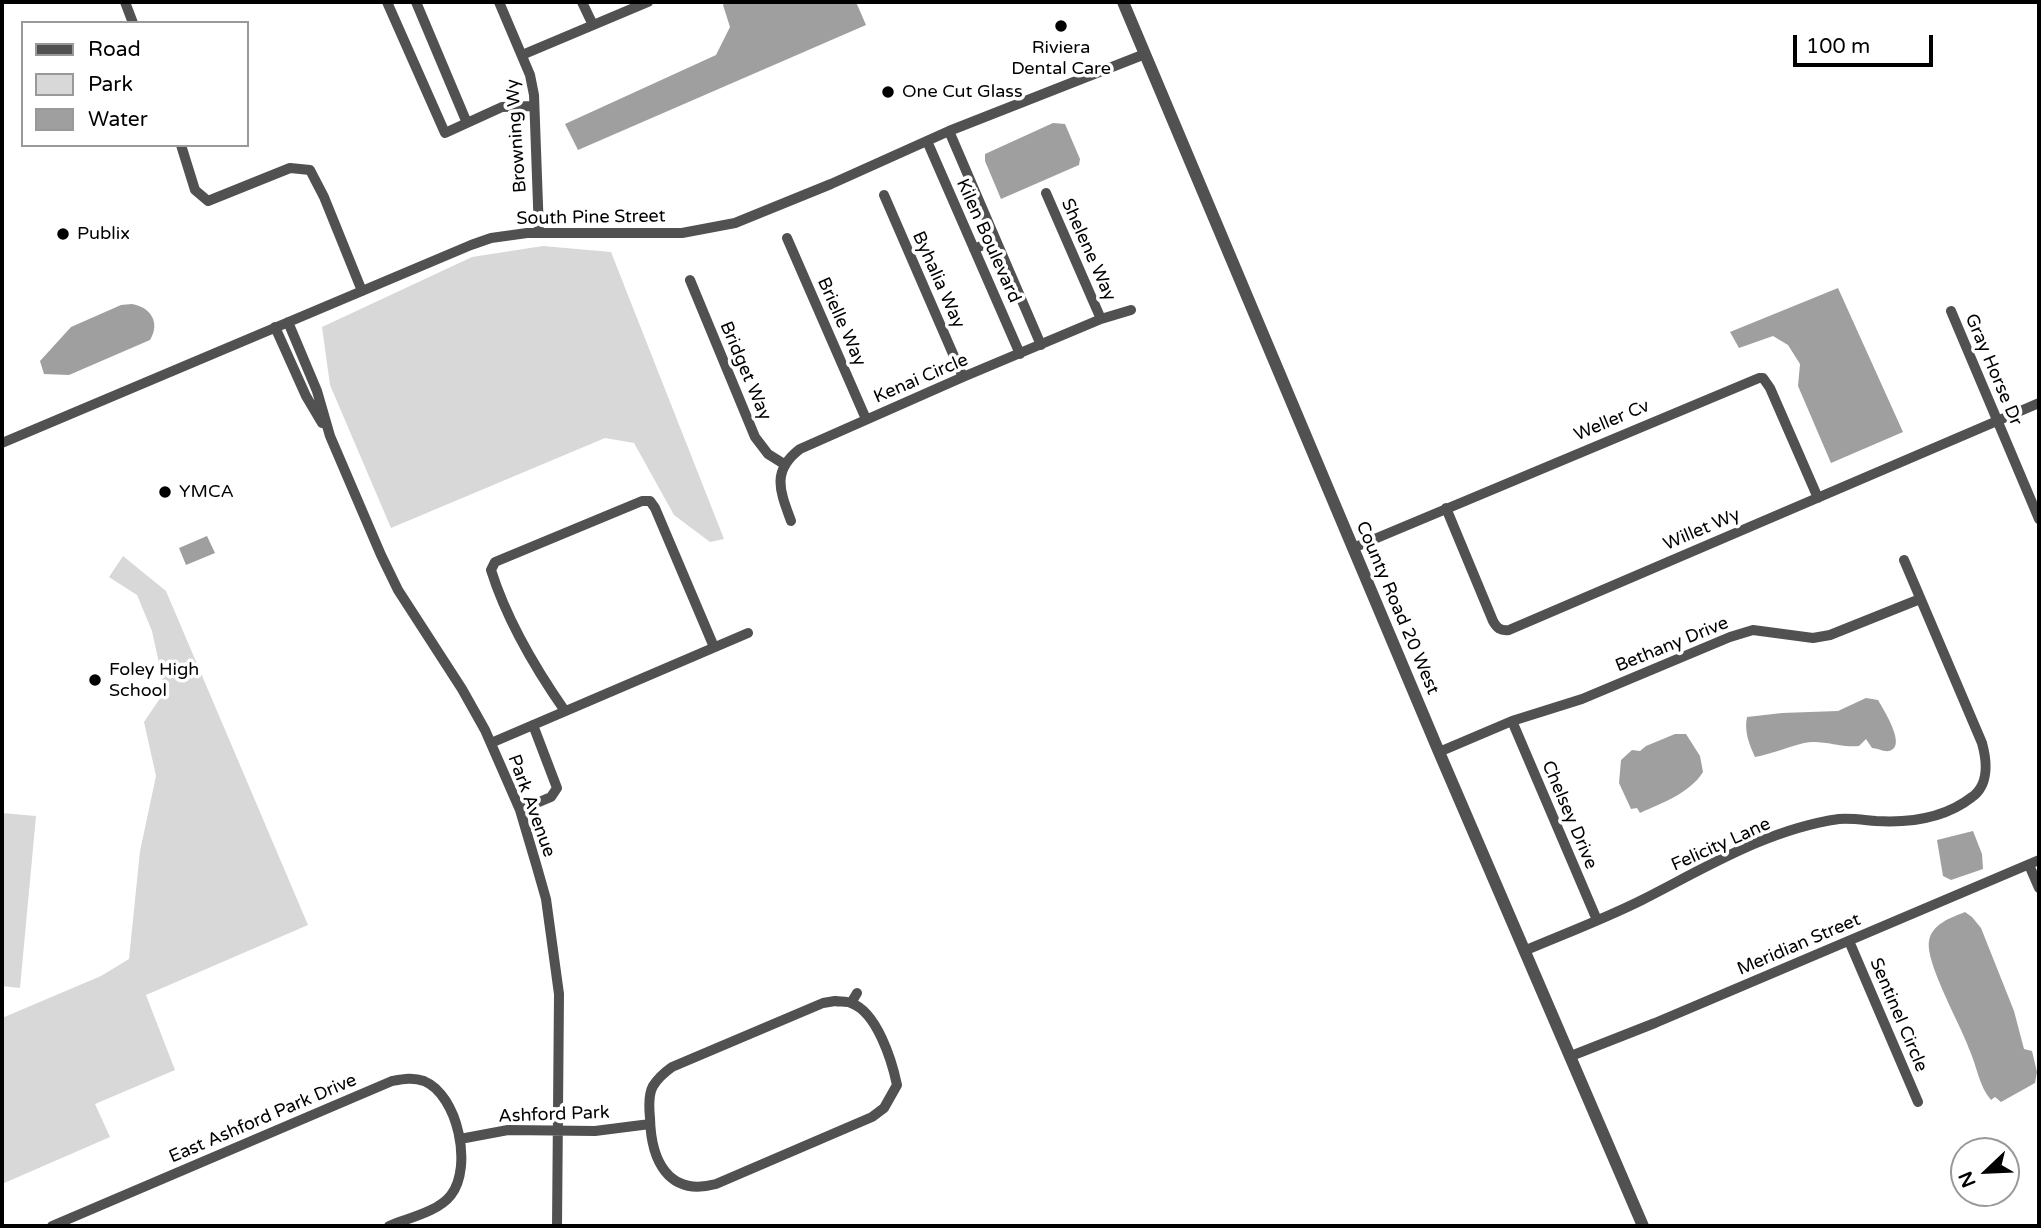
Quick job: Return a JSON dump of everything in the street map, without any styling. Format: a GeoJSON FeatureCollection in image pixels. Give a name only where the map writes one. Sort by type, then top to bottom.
{"type":"FeatureCollection","features":[{"type":"Feature","properties":{"kind":"street"},"geometry":{"type":"LineString","coordinates":[[125,2],[132,21]]}},
{"type":"Feature","properties":{"kind":"street"},"geometry":{"type":"LineString","coordinates":[[387,2],[445,133],[502,107],[534,106]]}},
{"type":"Feature","properties":{"kind":"street"},"geometry":{"type":"LineString","coordinates":[[416,2],[467,123]]}},
{"type":"Feature","properties":{"kind":"street","name":"Browning Wy"},"geometry":{"type":"LineString","coordinates":[[499,2],[530,75],[534,106],[539,232]]}},
{"type":"Feature","properties":{"kind":"street"},"geometry":{"type":"LineString","coordinates":[[582,2],[593,25]]}},
{"type":"Feature","properties":{"kind":"street"},"geometry":{"type":"LineString","coordinates":[[522,55],[648,2]]}},
{"type":"Feature","properties":{"kind":"street","name":"County Road 20 West"},"geometry":{"type":"LineString","coordinates":[[1123,2],[1438,752],[1643,1226]]}},
{"type":"Feature","properties":{"kind":"street","name":"South Pine Street"},"geometry":{"type":"LineString","coordinates":[[2,443],[471,245],[506,236],[539,232],[682,233],[735,223],[949,131],[1145,54]]}},
{"type":"Feature","properties":{"kind":"street","name":"Kilen Boulevard"},"geometry":{"type":"LineString","coordinates":[[949,131],[1041,345]]}},
{"type":"Feature","properties":{"kind":"street","name":"Kilen Boulevard"},"geometry":{"type":"LineString","coordinates":[[927,141],[1020,354]]}},
{"type":"Feature","properties":{"kind":"street"},"geometry":{"type":"LineString","coordinates":[[182,147],[195,190],[208,201],[290,168],[310,170],[324,197],[362,291]]}},
{"type":"Feature","properties":{"kind":"street","name":"Shelene Way"},"geometry":{"type":"LineString","coordinates":[[1046,193],[1101,319]]}},
{"type":"Feature","properties":{"kind":"street","name":"Byhalia Way"},"geometry":{"type":"LineString","coordinates":[[884,195],[963,377]]}},
{"type":"Feature","properties":{"kind":"street","name":"Brielle Way"},"geometry":{"type":"LineString","coordinates":[[787,238],[866,419]]}},
{"type":"Feature","properties":{"kind":"street"},"geometry":{"type":"LineString","coordinates":[[974,249],[995,240]]}},
{"type":"Feature","properties":{"kind":"street","name":"Bridget Way"},"geometry":{"type":"LineString","coordinates":[[690,280],[755,437],[768,454],[784,464]]}},
{"type":"Feature","properties":{"kind":"street","name":"Kenai Circle"},"geometry":{"type":"LineString","coordinates":[[784,464],[800,449],[866,419],[1101,319],[1131,310]]}},
{"type":"Feature","properties":{"kind":"street","name":"Gray Horse Dr"},"geometry":{"type":"LineString","coordinates":[[1951,311],[2039,519]]}},
{"type":"Feature","properties":{"kind":"street","name":"Park Avenue"},"geometry":{"type":"LineString","coordinates":[[288,322],[317,391],[330,436]]}},
{"type":"Feature","properties":{"kind":"street","name":"Park Avenue"},"geometry":{"type":"LineString","coordinates":[[275,327],[306,396],[330,436],[398,590],[462,689],[491,743],[520,810],[546,899],[554,948],[560,1030],[557,1226]]}},
{"type":"Feature","properties":{"kind":"street","name":"Weller Cv"},"geometry":{"type":"LineString","coordinates":[[1353,548],[1759,378],[1763,378],[1770,387],[1818,498]]}},
{"type":"Feature","properties":{"kind":"street","name":"Willet Wy"},"geometry":{"type":"LineString","coordinates":[[1446,508],[1493,621],[1502,630],[1515,628],[2039,403]]}},
{"type":"Feature","properties":{"kind":"street"},"geometry":{"type":"LineString","coordinates":[[784,464],[781,492],[791,521]]}},
{"type":"Feature","properties":{"kind":"street"},"geometry":{"type":"LineString","coordinates":[[565,711],[539,674],[517,631],[491,570],[495,562],[642,501],[650,501],[715,647]]}},
{"type":"Feature","properties":{"kind":"street","name":"Felicity Lane"},"geometry":{"type":"LineString","coordinates":[[1524,951],[1597,920],[1745,847],[1814,824],[1842,819],[1916,821],[1952,810],[1975,796],[1986,771],[1982,743],[1903,560]]}},
{"type":"Feature","properties":{"kind":"street","name":"Bethany Drive"},"geometry":{"type":"LineString","coordinates":[[1438,752],[1512,721],[1582,699],[1730,637],[1753,630],[1813,638],[1830,635],[1920,598]]}},
{"type":"Feature","properties":{"kind":"street"},"geometry":{"type":"LineString","coordinates":[[491,743],[748,633]]}},
{"type":"Feature","properties":{"kind":"street","name":"Chelsey Drive"},"geometry":{"type":"LineString","coordinates":[[1512,721],[1597,920]]}},
{"type":"Feature","properties":{"kind":"street"},"geometry":{"type":"LineString","coordinates":[[520,810],[551,797],[557,788],[533,725]]}},
{"type":"Feature","properties":{"kind":"street"},"geometry":{"type":"LineString","coordinates":[[2034,863],[2039,888]]}},
{"type":"Feature","properties":{"kind":"street","name":"Meridian Street"},"geometry":{"type":"LineString","coordinates":[[1571,1056],[2034,863]]}},
{"type":"Feature","properties":{"kind":"street","name":"Sentinel Circle"},"geometry":{"type":"LineString","coordinates":[[1849,941],[1919,1102]]}},
{"type":"Feature","properties":{"kind":"street"},"geometry":{"type":"LineString","coordinates":[[854,998],[873,1020],[893,1067],[897,1085],[896,1097],[872,1117],[716,1184],[700,1188],[676,1188],[660,1165],[651,1141],[650,1124],[652,1088],[662,1074],[672,1067],[823,1003],[854,998]]}},
{"type":"Feature","properties":{"kind":"street","name":"East Ashford Park Drive"},"geometry":{"type":"LineString","coordinates":[[52,1226],[392,1081],[416,1079],[433,1087],[448,1106],[460,1139],[462,1167],[451,1196],[389,1226]]}},
{"type":"Feature","properties":{"kind":"street","name":"Ashford Park"},"geometry":{"type":"LineString","coordinates":[[460,1139],[508,1130],[595,1131],[650,1124]]}},
{"type":"Feature","properties":{"kind":"green space"},"geometry":{"type":"Polygon","coordinates":[[[543,246],[611,252],[724,539],[710,542],[674,515],[634,443],[605,438],[391,528],[330,385],[322,327],[472,257],[543,246]]]}},
{"type":"Feature","properties":{"kind":"green space"},"geometry":{"type":"Polygon","coordinates":[[[123,556],[166,591],[308,925],[146,995],[175,1070],[95,1104],[110,1137],[2,1184],[2,1018],[101,976],[129,959],[140,851],[156,776],[144,722],[165,691],[152,631],[137,595],[109,577],[123,556]]]}},
{"type":"Feature","properties":{"kind":"green space"},"geometry":{"type":"Polygon","coordinates":[[[2,813],[36,816],[20,988],[2,986],[2,813]]]}},
{"type":"Feature","properties":{"kind":"water"},"geometry":{"type":"Polygon","coordinates":[[[725,2],[856,2],[866,25],[578,150],[565,124],[716,55],[730,27],[723,5],[725,2]]]}},
{"type":"Feature","properties":{"kind":"water"},"geometry":{"type":"Polygon","coordinates":[[[1053,123],[1065,124],[1080,159],[1079,165],[1001,199],[985,161],[985,154],[1053,123]]]}},
{"type":"Feature","properties":{"kind":"water"},"geometry":{"type":"Polygon","coordinates":[[[1838,288],[1903,432],[1831,463],[1798,386],[1800,364],[1788,345],[1773,336],[1739,348],[1730,332],[1838,288]]]}},
{"type":"Feature","properties":{"kind":"water"},"geometry":{"type":"Polygon","coordinates":[[[132,304],[144,308],[152,316],[154,327],[150,340],[69,375],[44,374],[40,361],[71,327],[121,305],[132,304]]]}},
{"type":"Feature","properties":{"kind":"water"},"geometry":{"type":"Polygon","coordinates":[[[207,536],[215,553],[186,565],[179,548],[207,536]]]}},
{"type":"Feature","properties":{"kind":"water"},"geometry":{"type":"Polygon","coordinates":[[[1866,698],[1878,700],[1889,719],[1896,743],[1889,751],[1872,748],[1866,739],[1859,746],[1804,743],[1755,757],[1746,727],[1747,717],[1838,711],[1866,698]]]}},
{"type":"Feature","properties":{"kind":"water"},"geometry":{"type":"Polygon","coordinates":[[[1675,734],[1686,734],[1700,756],[1703,772],[1691,786],[1666,801],[1640,813],[1637,808],[1631,809],[1619,783],[1621,760],[1632,750],[1640,751],[1675,734]]]}},
{"type":"Feature","properties":{"kind":"water"},"geometry":{"type":"Polygon","coordinates":[[[1973,831],[1982,854],[1983,869],[1951,880],[1943,876],[1937,840],[1973,831]]]}},
{"type":"Feature","properties":{"kind":"water"},"geometry":{"type":"Polygon","coordinates":[[[1965,912],[1981,928],[2014,1011],[2024,1049],[2032,1051],[2037,1072],[2035,1083],[2001,1102],[1995,1097],[1991,1100],[1984,1089],[1929,951],[1929,941],[1934,930],[1942,922],[1965,912]]]}},
{"type":"Feature","properties":{"kind":"place","name":"Riviera Dental Care"},"geometry":{"type":"Point","coordinates":[1061,26]}},
{"type":"Feature","properties":{"kind":"place","name":"One Cut Glass"},"geometry":{"type":"Point","coordinates":[888,92]}},
{"type":"Feature","properties":{"kind":"place","name":"Publix"},"geometry":{"type":"Point","coordinates":[63,234]}},
{"type":"Feature","properties":{"kind":"place","name":"YMCA"},"geometry":{"type":"Point","coordinates":[165,492]}},
{"type":"Feature","properties":{"kind":"place","name":"Foley High School"},"geometry":{"type":"Point","coordinates":[95,680]}}]}
